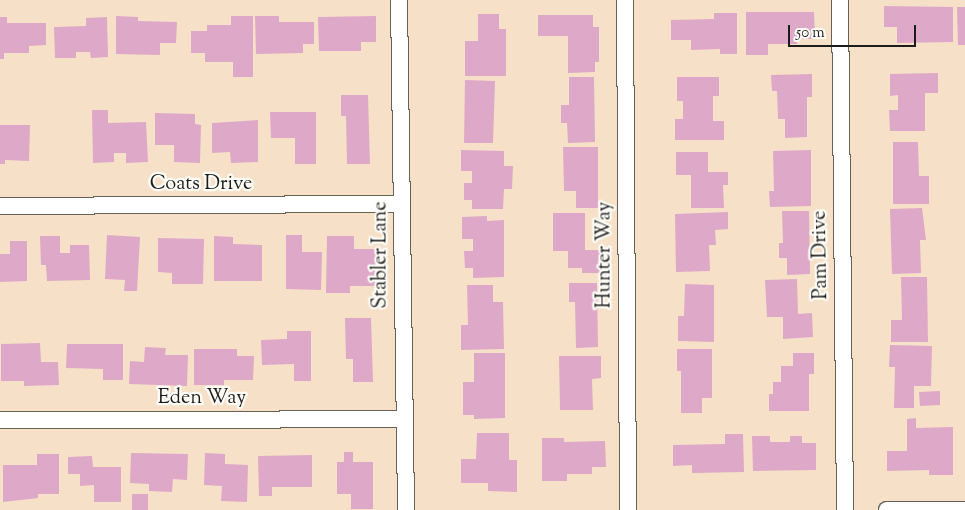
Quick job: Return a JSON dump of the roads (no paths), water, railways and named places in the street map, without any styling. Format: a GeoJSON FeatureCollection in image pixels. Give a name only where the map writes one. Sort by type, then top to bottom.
{"type":"FeatureCollection","features":[{"type":"Feature","properties":{"kind":"street","name":"Stabler Lane"},"geometry":{"type":"LineString","coordinates":[[399,0],[406,510]]}},
{"type":"Feature","properties":{"kind":"street","name":"Hunter Way"},"geometry":{"type":"LineString","coordinates":[[625,0],[628,510]]}},
{"type":"Feature","properties":{"kind":"street","name":"Pam Drive"},"geometry":{"type":"LineString","coordinates":[[840,0],[845,510]]}},
{"type":"Feature","properties":{"kind":"street","name":"Coats Drive"},"geometry":{"type":"LineString","coordinates":[[0,206],[402,204]]}},
{"type":"Feature","properties":{"kind":"street","name":"Eden Way"},"geometry":{"type":"LineString","coordinates":[[0,420],[404,419]]}},
{"type":"Feature","properties":{"kind":"street"},"geometry":{"type":"LineString","coordinates":[[887,510],[965,510]]}}]}
